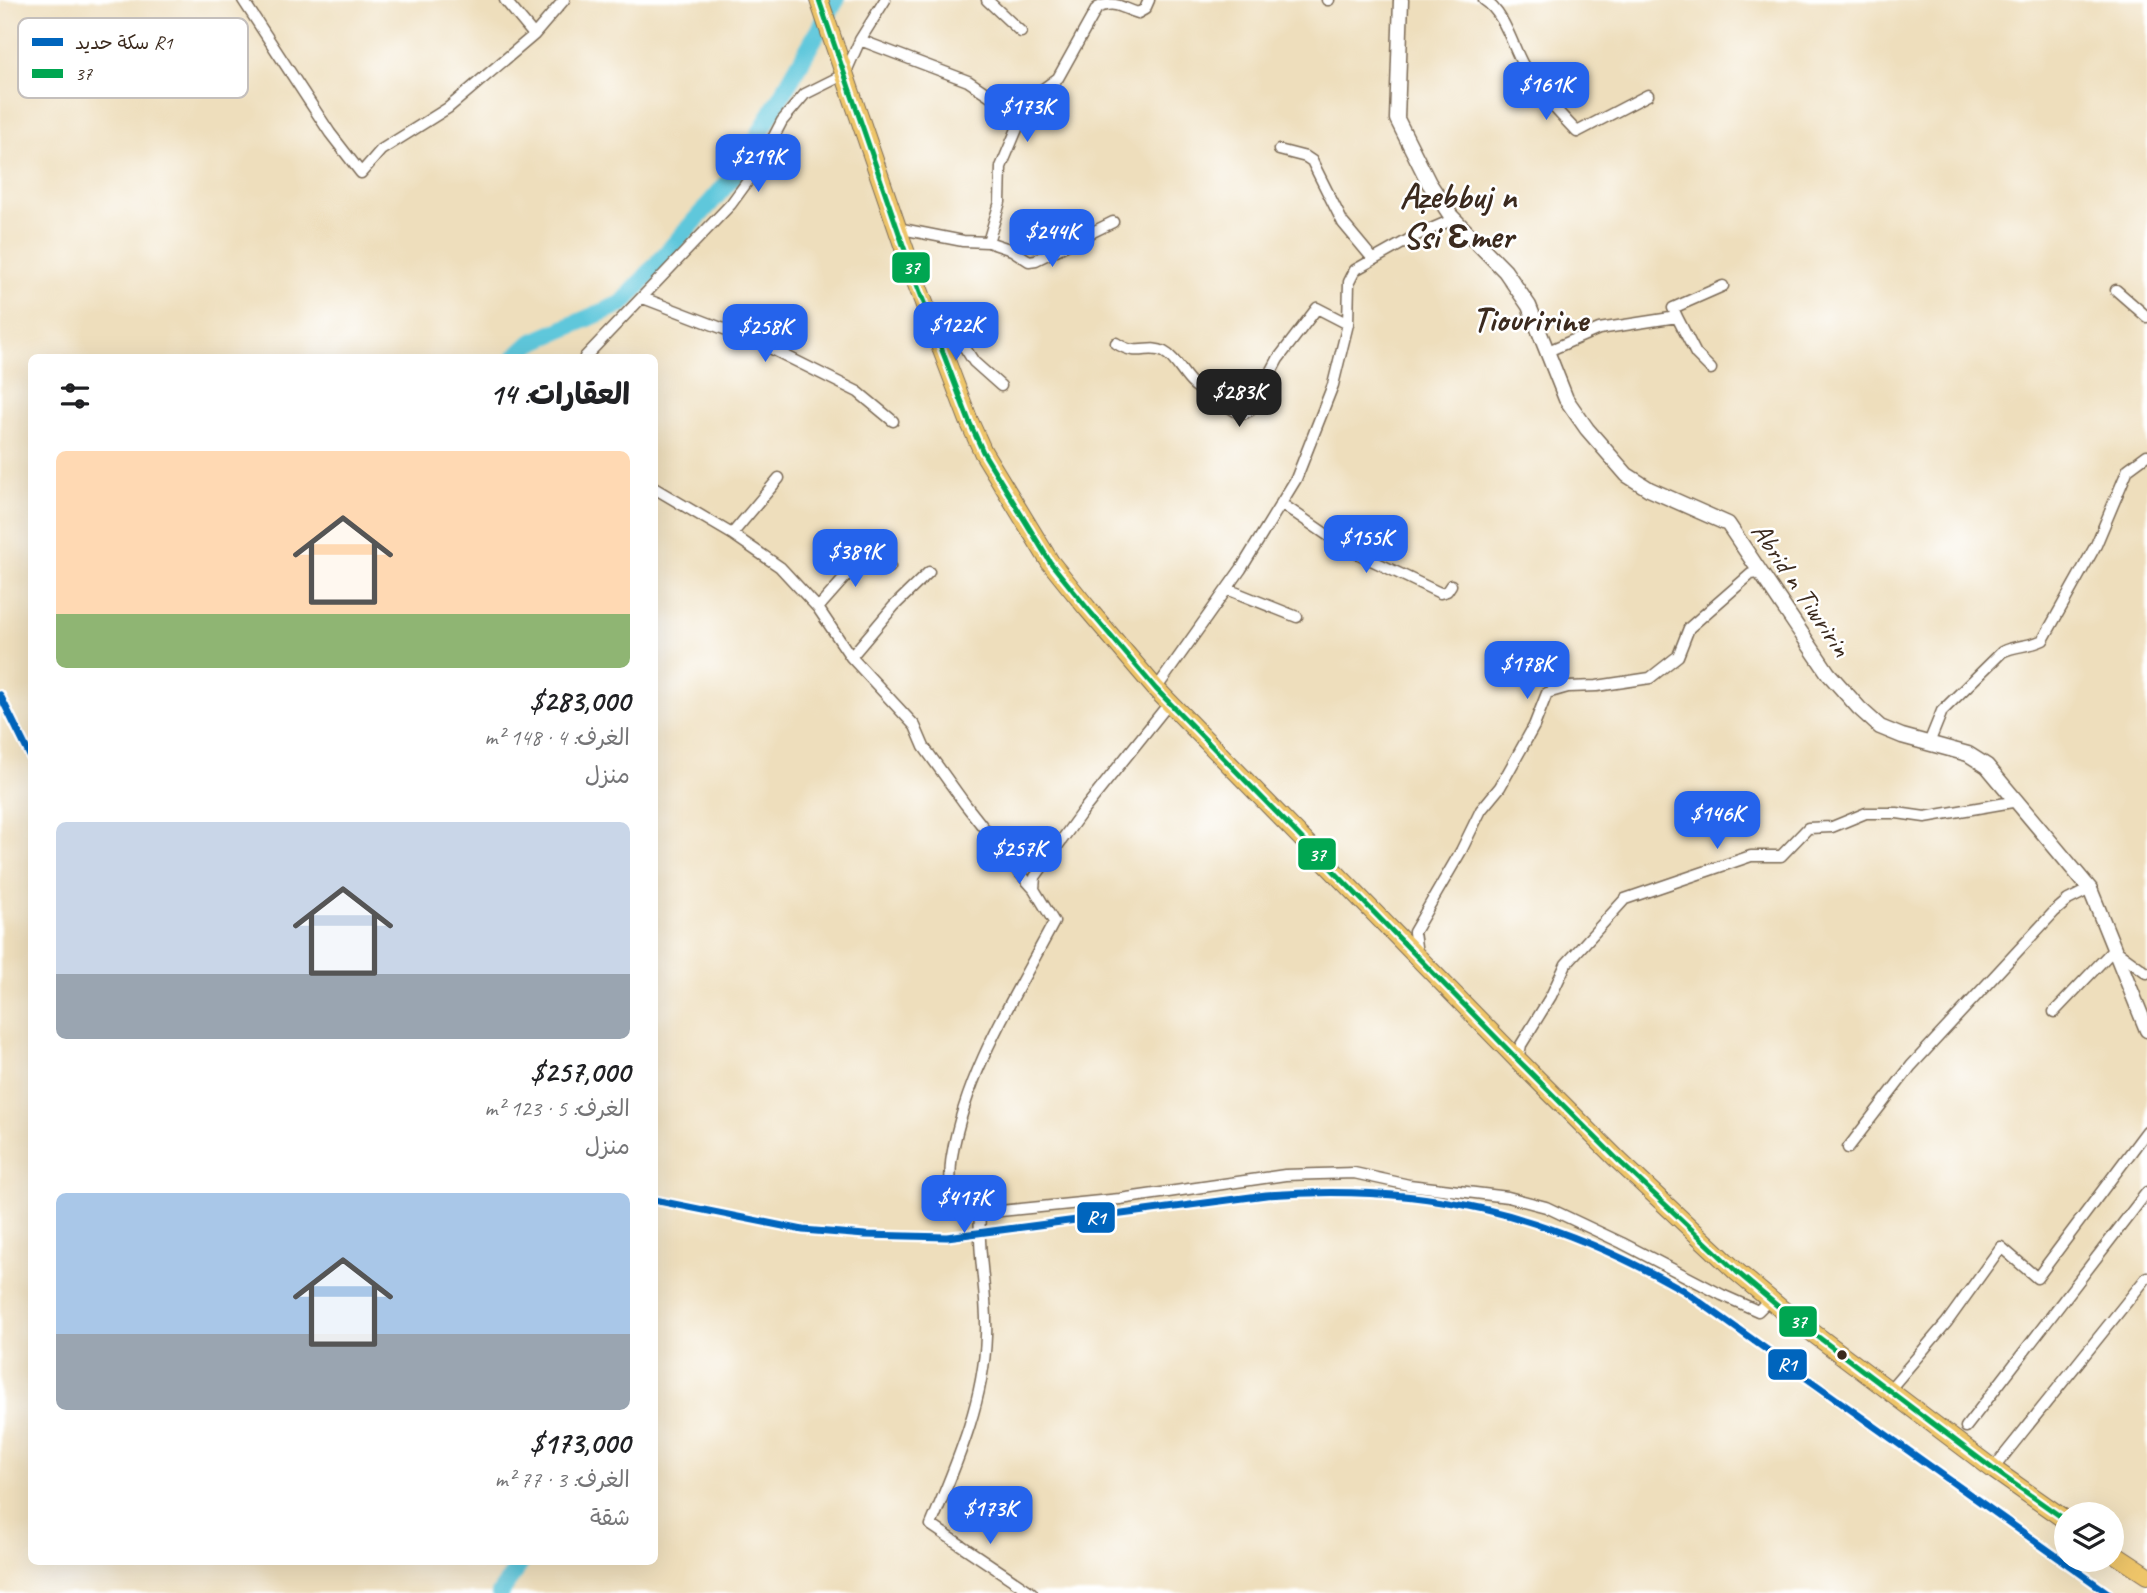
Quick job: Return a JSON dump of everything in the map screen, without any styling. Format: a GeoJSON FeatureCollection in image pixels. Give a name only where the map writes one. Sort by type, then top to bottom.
{"type":"FeatureCollection","features":[{"type":"Feature","properties":{"kind":"main road"},"geometry":{"type":"LineString","coordinates":[[820,4],[897,228],[968,421],[983,452],[1050,562],[1156,689],[1619,1161],[1737,1272],[1770,1299],[1993,1469],[2054,1512]]}},
{"type":"Feature","properties":{"kind":"main road"},"geometry":{"type":"LineString","coordinates":[[2124,1560],[2147,1575]]}},
{"type":"Feature","properties":{"kind":"street"},"geometry":{"type":"LineString","coordinates":[[243,0],[330,133],[361,173],[381,149],[448,108],[534,35],[564,0]]}},
{"type":"Feature","properties":{"kind":"street"},"geometry":{"type":"LineString","coordinates":[[505,0],[534,35]]}},
{"type":"Feature","properties":{"kind":"street"},"geometry":{"type":"LineString","coordinates":[[588,354],[732,204],[758,167],[782,121],[805,94],[845,74],[860,40],[885,0]]}},
{"type":"Feature","properties":{"kind":"street"},"geometry":{"type":"LineString","coordinates":[[987,0],[1021,32]]}},
{"type":"Feature","properties":{"kind":"street"},"geometry":{"type":"LineString","coordinates":[[988,242],[1000,202],[1001,167],[1022,117],[1039,92],[1058,78],[1097,8],[1104,3],[1118,1],[1139,13],[1150,0]]}},
{"type":"Feature","properties":{"kind":"street","name":"Abrid n Tiwririn"},"geometry":{"type":"LineString","coordinates":[[1401,0],[1398,119],[1429,183],[1454,219],[1504,271],[1530,306],[1566,398],[1587,429],[1627,475],[1649,489],[1728,524],[1828,673],[1880,727],[1968,754],[1987,766],[2090,889],[2147,1030]]}},
{"type":"Feature","properties":{"kind":"street"},"geometry":{"type":"LineString","coordinates":[[1484,0],[1495,11],[1523,66],[1547,100],[1577,132],[1648,95]]}},
{"type":"Feature","properties":{"kind":"street"},"geometry":{"type":"LineString","coordinates":[[860,40],[968,81],[1022,117]]}},
{"type":"Feature","properties":{"kind":"street"},"geometry":{"type":"LineString","coordinates":[[1279,150],[1312,161],[1343,223],[1373,259]]}},
{"type":"Feature","properties":{"kind":"street"},"geometry":{"type":"LineString","coordinates":[[1156,689],[1227,589],[1296,479],[1333,385],[1348,324],[1349,282],[1355,270],[1417,235],[1454,219]]}},
{"type":"Feature","properties":{"kind":"street"},"geometry":{"type":"LineString","coordinates":[[897,228],[963,241],[988,242],[1012,250],[1028,261],[1036,260],[1113,222]]}},
{"type":"Feature","properties":{"kind":"street"},"geometry":{"type":"LineString","coordinates":[[1711,369],[1696,354],[1673,308],[1723,286]]}},
{"type":"Feature","properties":{"kind":"street"},"geometry":{"type":"LineString","coordinates":[[2116,290],[2147,317]]}},
{"type":"Feature","properties":{"kind":"street"},"geometry":{"type":"LineString","coordinates":[[643,298],[758,342],[858,392],[893,421]]}},
{"type":"Feature","properties":{"kind":"street"},"geometry":{"type":"LineString","coordinates":[[1116,343],[1126,350],[1165,352],[1192,383],[1237,412],[1245,414],[1251,410],[1278,359],[1317,308],[1348,324]]}},
{"type":"Feature","properties":{"kind":"street"},"geometry":{"type":"LineString","coordinates":[[929,315],[958,337],[974,362],[1001,386]]}},
{"type":"Feature","properties":{"kind":"street"},"geometry":{"type":"LineString","coordinates":[[1548,351],[1599,329],[1677,317]]}},
{"type":"Feature","properties":{"kind":"street"},"geometry":{"type":"LineString","coordinates":[[1929,743],[1942,711],[2002,652],[2010,648],[2031,646],[2043,640],[2051,630],[2096,545],[2128,469],[2147,454]]}},
{"type":"Feature","properties":{"kind":"street"},"geometry":{"type":"LineString","coordinates":[[732,534],[779,478]]}},
{"type":"Feature","properties":{"kind":"street"},"geometry":{"type":"LineString","coordinates":[[658,490],[732,534],[780,567],[818,608],[851,657],[915,726],[924,747],[965,804],[1034,889],[1054,922],[1012,998],[983,1059],[965,1107],[952,1156],[950,1204],[980,1213],[1120,1199],[1286,1175],[1354,1173],[1409,1185],[1508,1197],[1546,1208],[1758,1311],[1770,1299]]}},
{"type":"Feature","properties":{"kind":"street"},"geometry":{"type":"LineString","coordinates":[[1282,504],[1346,548],[1440,593],[1447,592],[1451,585]]}},
{"type":"Feature","properties":{"kind":"street"},"geometry":{"type":"LineString","coordinates":[[818,608],[856,565],[864,563],[890,567]]}},
{"type":"Feature","properties":{"kind":"street"},"geometry":{"type":"LineString","coordinates":[[851,657],[894,606],[929,572]]}},
{"type":"Feature","properties":{"kind":"street"},"geometry":{"type":"LineString","coordinates":[[1417,954],[1414,932],[1461,851],[1481,810],[1500,788],[1534,726],[1547,693],[1567,687],[1597,686],[1650,678],[1678,656],[1689,628],[1751,574],[1759,573]]}},
{"type":"Feature","properties":{"kind":"street"},"geometry":{"type":"LineString","coordinates":[[1227,589],[1297,617]]}},
{"type":"Feature","properties":{"kind":"street"},"geometry":{"type":"LineString","coordinates":[[1034,889],[1035,877],[1049,856],[1170,702]]}},
{"type":"Feature","properties":{"kind":"street"},"geometry":{"type":"LineString","coordinates":[[1518,1060],[1521,1045],[1551,996],[1566,964],[1625,899],[1751,856],[1781,856],[1808,828],[1832,827],[1866,813],[1926,817],[2018,801]]}},
{"type":"Feature","properties":{"kind":"street"},"geometry":{"type":"LineString","coordinates":[[1848,1148],[1911,1066],[2020,949],[2061,906],[2090,889]]}},
{"type":"Feature","properties":{"kind":"street"},"geometry":{"type":"LineString","coordinates":[[2054,1012],[2114,949],[2147,973]]}},
{"type":"Feature","properties":{"kind":"street"},"geometry":{"type":"LineString","coordinates":[[1889,1389],[1947,1322],[2001,1247],[2037,1278],[2147,1131]]}},
{"type":"Feature","properties":{"kind":"street"},"geometry":{"type":"LineString","coordinates":[[1966,1427],[2147,1192]]}},
{"type":"Feature","properties":{"kind":"street"},"geometry":{"type":"LineString","coordinates":[[980,1213],[986,1335],[981,1376],[969,1431],[932,1525],[1032,1593]]}},
{"type":"Feature","properties":{"kind":"street"},"geometry":{"type":"LineString","coordinates":[[1993,1469],[2147,1276]]}},
{"type":"Feature","properties":{"kind":"waterway"},"geometry":{"type":"LineString","coordinates":[[519,354],[531,343],[623,303],[739,170],[836,0]]}},
{"type":"Feature","properties":{"kind":"waterway"},"geometry":{"type":"LineString","coordinates":[[500,1593],[519,1565]]}},
{"type":"Feature","properties":{"kind":"rail line","name":"R1"},"geometry":{"type":"LineString","coordinates":[[0,695],[28,752]]}},
{"type":"Feature","properties":{"kind":"rail line","name":"R1"},"geometry":{"type":"LineString","coordinates":[[658,1201],[803,1230],[947,1237],[1266,1195],[1324,1192],[1431,1199],[1533,1222],[1632,1263],[1683,1290],[2108,1593]]}},
{"type":"Feature","properties":{"kind":"transit line","name":"37"},"geometry":{"type":"LineString","coordinates":[[819,0],[913,274],[969,421],[983,452],[1050,562],[1087,608],[1156,689],[1518,1060],[1619,1161],[1737,1272],[1780,1308],[2054,1512]]}},
{"type":"Feature","properties":{"kind":"district","name":"Aẓebbuj n Ssi Ɛmer"},"geometry":{"type":"Point","coordinates":[1458,216]}},
{"type":"Feature","properties":{"kind":"district","name":"Tiouririne"},"geometry":{"type":"Point","coordinates":[1530,319]}}]}
